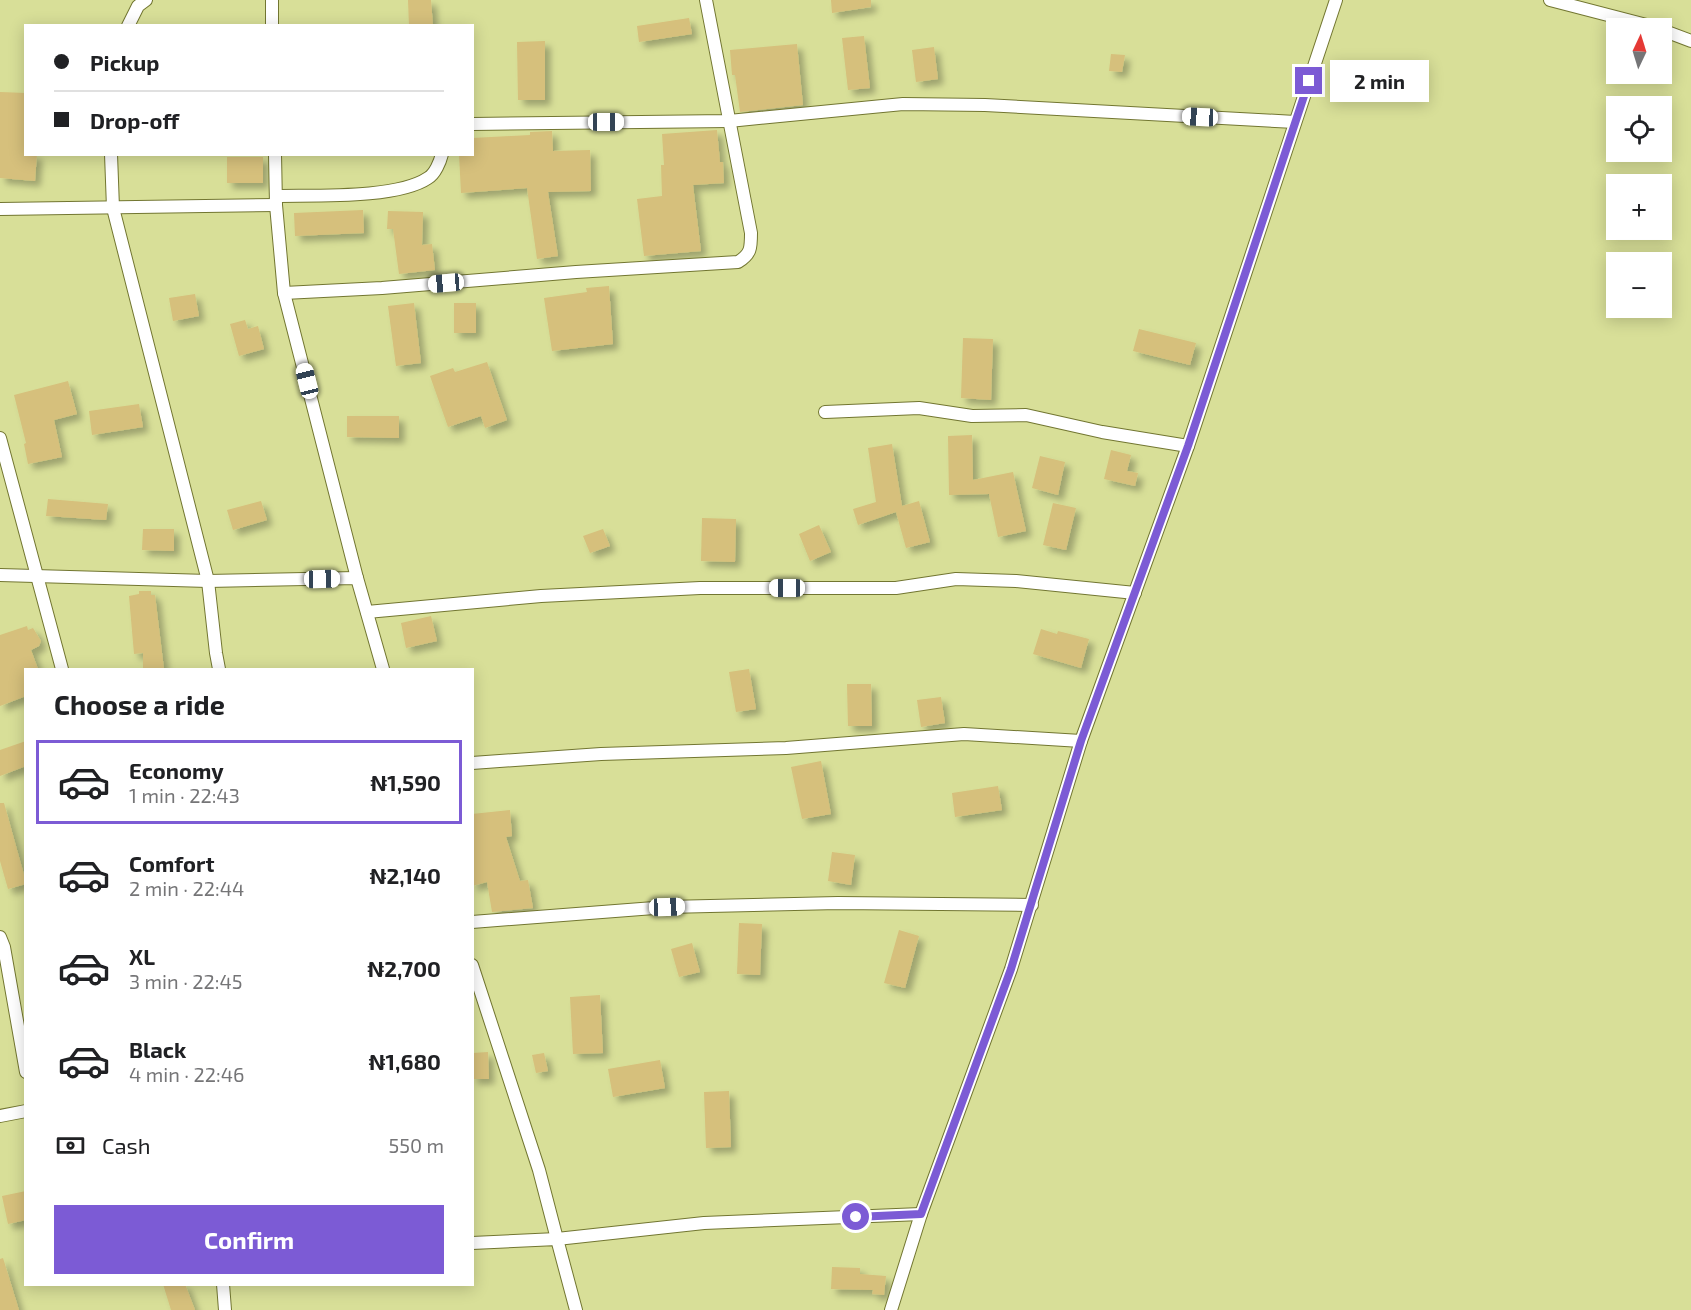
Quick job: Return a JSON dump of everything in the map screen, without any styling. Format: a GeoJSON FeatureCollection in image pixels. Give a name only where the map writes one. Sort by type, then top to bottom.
{"type":"FeatureCollection","features":[{"type":"Feature","properties":{"kind":"street"},"geometry":{"type":"LineString","coordinates":[[129,24],[138,6],[146,0]]}},
{"type":"Feature","properties":{"kind":"street"},"geometry":{"type":"LineString","coordinates":[[272,0],[272,24]]}},
{"type":"Feature","properties":{"kind":"street"},"geometry":{"type":"LineString","coordinates":[[284,293],[738,262],[746,257],[752,249],[751,233],[706,0]]}},
{"type":"Feature","properties":{"kind":"street"},"geometry":{"type":"LineString","coordinates":[[891,1310],[921,1214],[1011,969],[1081,741],[1188,446],[1336,0]]}},
{"type":"Feature","properties":{"kind":"street"},"geometry":{"type":"LineString","coordinates":[[1550,0],[1618,18]]}},
{"type":"Feature","properties":{"kind":"street"},"geometry":{"type":"LineString","coordinates":[[1672,34],[1691,41]]}},
{"type":"Feature","properties":{"kind":"street"},"geometry":{"type":"LineString","coordinates":[[474,124],[729,121],[915,104],[985,105],[1295,122]]}},
{"type":"Feature","properties":{"kind":"street"},"geometry":{"type":"LineString","coordinates":[[111,156],[113,208],[208,581],[219,668]]}},
{"type":"Feature","properties":{"kind":"street"},"geometry":{"type":"LineString","coordinates":[[275,156],[276,201],[284,293],[357,578],[383,668]]}},
{"type":"Feature","properties":{"kind":"street"},"geometry":{"type":"LineString","coordinates":[[0,208],[113,208],[276,201],[372,193],[405,187],[429,178],[442,156]]}},
{"type":"Feature","properties":{"kind":"street"},"geometry":{"type":"LineString","coordinates":[[825,412],[919,408],[972,416],[1026,415],[1102,432],[1188,446]]}},
{"type":"Feature","properties":{"kind":"street"},"geometry":{"type":"LineString","coordinates":[[0,438],[62,668]]}},
{"type":"Feature","properties":{"kind":"street"},"geometry":{"type":"LineString","coordinates":[[0,575],[37,574],[208,581],[357,578]]}},
{"type":"Feature","properties":{"kind":"street"},"geometry":{"type":"LineString","coordinates":[[367,612],[541,596],[700,588],[896,588],[956,579],[1016,581],[1136,593]]}},
{"type":"Feature","properties":{"kind":"street"},"geometry":{"type":"LineString","coordinates":[[474,763],[601,754],[786,748],[964,734],[1081,741]]}},
{"type":"Feature","properties":{"kind":"street"},"geometry":{"type":"LineString","coordinates":[[474,922],[667,907],[838,903],[1032,905]]}},
{"type":"Feature","properties":{"kind":"street"},"geometry":{"type":"LineString","coordinates":[[0,937],[4,947],[24,1061]]}},
{"type":"Feature","properties":{"kind":"street"},"geometry":{"type":"LineString","coordinates":[[474,972],[539,1170],[576,1310]]}},
{"type":"Feature","properties":{"kind":"street"},"geometry":{"type":"LineString","coordinates":[[0,1116],[24,1111]]}},
{"type":"Feature","properties":{"kind":"street"},"geometry":{"type":"LineString","coordinates":[[474,1243],[557,1239],[704,1223],[921,1214]]}},
{"type":"Feature","properties":{"kind":"street"},"geometry":{"type":"LineString","coordinates":[[222,1288],[225,1310]]}},
{"type":"Feature","properties":{"kind":"building"},"geometry":{"type":"Polygon","coordinates":[[[408,0],[431,0],[433,24],[409,24],[408,0]]]}},
{"type":"Feature","properties":{"kind":"building"},"geometry":{"type":"Polygon","coordinates":[[[831,0],[871,0],[871,7],[832,13],[831,0]]]}},
{"type":"Feature","properties":{"kind":"building"},"geometry":{"type":"Polygon","coordinates":[[[689,18],[692,34],[639,42],[637,26],[689,18]]]}},
{"type":"Feature","properties":{"kind":"building"},"geometry":{"type":"Polygon","coordinates":[[[864,36],[870,88],[848,90],[842,38],[864,36]]]}},
{"type":"Feature","properties":{"kind":"building"},"geometry":{"type":"Polygon","coordinates":[[[545,41],[545,100],[518,100],[517,42],[545,41]]]}},
{"type":"Feature","properties":{"kind":"building"},"geometry":{"type":"Polygon","coordinates":[[[797,44],[803,105],[740,112],[735,75],[732,75],[730,50],[797,44]]]}},
{"type":"Feature","properties":{"kind":"building"},"geometry":{"type":"Polygon","coordinates":[[[934,47],[938,79],[916,82],[912,50],[934,47]]]}},
{"type":"Feature","properties":{"kind":"building"},"geometry":{"type":"Polygon","coordinates":[[[1111,54],[1125,55],[1122,72],[1109,71],[1111,54]]]}},
{"type":"Feature","properties":{"kind":"building"},"geometry":{"type":"Polygon","coordinates":[[[0,92],[24,93],[24,156],[37,156],[35,181],[0,178],[0,92]]]}},
{"type":"Feature","properties":{"kind":"building"},"geometry":{"type":"Polygon","coordinates":[[[717,130],[724,183],[693,185],[701,251],[644,256],[637,199],[662,196],[661,165],[664,165],[662,134],[717,130]]]}},
{"type":"Feature","properties":{"kind":"building"},"geometry":{"type":"Polygon","coordinates":[[[552,131],[553,151],[590,150],[591,191],[548,192],[558,256],[537,259],[527,188],[461,193],[459,156],[474,156],[474,138],[530,135],[530,132],[552,131]]]}},
{"type":"Feature","properties":{"kind":"building"},"geometry":{"type":"Polygon","coordinates":[[[227,157],[263,157],[263,183],[227,183],[227,157]]]}},
{"type":"Feature","properties":{"kind":"building"},"geometry":{"type":"Polygon","coordinates":[[[363,210],[364,233],[295,236],[294,213],[363,210]]]}},
{"type":"Feature","properties":{"kind":"building"},"geometry":{"type":"Polygon","coordinates":[[[388,211],[423,212],[422,245],[432,244],[435,270],[399,274],[393,229],[387,229],[388,211]]]}},
{"type":"Feature","properties":{"kind":"building"},"geometry":{"type":"Polygon","coordinates":[[[609,286],[613,344],[552,351],[544,298],[587,292],[586,288],[609,286]]]}},
{"type":"Feature","properties":{"kind":"building"},"geometry":{"type":"Polygon","coordinates":[[[195,294],[199,316],[173,321],[169,298],[195,294]]]}},
{"type":"Feature","properties":{"kind":"building"},"geometry":{"type":"Polygon","coordinates":[[[414,303],[421,363],[396,366],[388,306],[414,303]]]}},
{"type":"Feature","properties":{"kind":"building"},"geometry":{"type":"Polygon","coordinates":[[[454,303],[476,303],[476,333],[454,333],[454,303]]]}},
{"type":"Feature","properties":{"kind":"building"},"geometry":{"type":"Polygon","coordinates":[[[245,320],[248,329],[258,326],[264,349],[239,356],[230,324],[245,320]]]}},
{"type":"Feature","properties":{"kind":"building"},"geometry":{"type":"Polygon","coordinates":[[[1139,329],[1196,343],[1190,365],[1133,351],[1139,329]]]}},
{"type":"Feature","properties":{"kind":"building"},"geometry":{"type":"Polygon","coordinates":[[[963,338],[993,339],[991,400],[961,398],[963,338]]]}},
{"type":"Feature","properties":{"kind":"building"},"geometry":{"type":"Polygon","coordinates":[[[487,362],[507,420],[485,428],[481,416],[448,427],[430,376],[453,368],[455,372],[487,362]]]}},
{"type":"Feature","properties":{"kind":"building"},"geometry":{"type":"Polygon","coordinates":[[[68,381],[77,414],[54,420],[62,457],[28,464],[24,444],[26,443],[14,395],[68,381]]]}},
{"type":"Feature","properties":{"kind":"building"},"geometry":{"type":"Polygon","coordinates":[[[139,404],[143,427],[92,435],[89,411],[139,404]]]}},
{"type":"Feature","properties":{"kind":"building"},"geometry":{"type":"Polygon","coordinates":[[[347,416],[399,416],[399,438],[347,437],[347,416]]]}},
{"type":"Feature","properties":{"kind":"building"},"geometry":{"type":"Polygon","coordinates":[[[972,435],[973,480],[1013,472],[1026,531],[998,537],[989,494],[949,495],[948,436],[972,435]]]}},
{"type":"Feature","properties":{"kind":"building"},"geometry":{"type":"Polygon","coordinates":[[[892,444],[902,506],[919,501],[930,542],[906,548],[896,512],[858,525],[853,509],[876,502],[868,448],[892,444]]]}},
{"type":"Feature","properties":{"kind":"building"},"geometry":{"type":"Polygon","coordinates":[[[1111,450],[1131,455],[1127,471],[1138,473],[1135,486],[1104,479],[1111,450]]]}},
{"type":"Feature","properties":{"kind":"building"},"geometry":{"type":"Polygon","coordinates":[[[1040,456],[1065,462],[1058,495],[1032,488],[1040,456]]]}},
{"type":"Feature","properties":{"kind":"building"},"geometry":{"type":"Polygon","coordinates":[[[48,499],[108,504],[106,520],[46,516],[48,499]]]}},
{"type":"Feature","properties":{"kind":"building"},"geometry":{"type":"Polygon","coordinates":[[[261,501],[267,520],[233,530],[227,510],[261,501]]]}},
{"type":"Feature","properties":{"kind":"building"},"geometry":{"type":"Polygon","coordinates":[[[1053,503],[1076,508],[1066,550],[1043,545],[1053,503]]]}},
{"type":"Feature","properties":{"kind":"building"},"geometry":{"type":"Polygon","coordinates":[[[702,518],[736,519],[735,562],[701,561],[702,518]]]}},
{"type":"Feature","properties":{"kind":"building"},"geometry":{"type":"Polygon","coordinates":[[[819,525],[831,552],[810,561],[799,534],[819,525]]]}},
{"type":"Feature","properties":{"kind":"building"},"geometry":{"type":"Polygon","coordinates":[[[143,529],[174,529],[174,551],[142,550],[143,529]]]}},
{"type":"Feature","properties":{"kind":"building"},"geometry":{"type":"Polygon","coordinates":[[[603,529],[610,546],[590,553],[583,536],[603,529]]]}},
{"type":"Feature","properties":{"kind":"building"},"geometry":{"type":"Polygon","coordinates":[[[139,591],[151,591],[151,595],[155,595],[164,668],[143,668],[143,653],[134,654],[129,596],[139,594],[139,591]]]}},
{"type":"Feature","properties":{"kind":"building"},"geometry":{"type":"Polygon","coordinates":[[[431,616],[437,641],[406,648],[401,623],[431,616]]]}},
{"type":"Feature","properties":{"kind":"building"},"geometry":{"type":"Polygon","coordinates":[[[27,626],[28,630],[33,628],[41,641],[39,646],[31,650],[38,668],[24,668],[24,697],[0,706],[0,635],[27,626]]]}},
{"type":"Feature","properties":{"kind":"building"},"geometry":{"type":"Polygon","coordinates":[[[1041,629],[1089,639],[1081,668],[1033,654],[1041,629]]]}},
{"type":"Feature","properties":{"kind":"building"},"geometry":{"type":"Polygon","coordinates":[[[749,669],[756,709],[736,712],[729,672],[749,669]]]}},
{"type":"Feature","properties":{"kind":"building"},"geometry":{"type":"Polygon","coordinates":[[[847,684],[871,684],[872,726],[848,726],[847,684]]]}},
{"type":"Feature","properties":{"kind":"building"},"geometry":{"type":"Polygon","coordinates":[[[941,697],[945,723],[921,727],[917,700],[941,697]]]}},
{"type":"Feature","properties":{"kind":"building"},"geometry":{"type":"Polygon","coordinates":[[[24,742],[24,767],[0,776],[0,750],[24,742]]]}},
{"type":"Feature","properties":{"kind":"building"},"geometry":{"type":"Polygon","coordinates":[[[821,761],[831,814],[802,819],[791,767],[821,761]]]}},
{"type":"Feature","properties":{"kind":"building"},"geometry":{"type":"Polygon","coordinates":[[[998,786],[1002,810],[955,817],[952,793],[998,786]]]}},
{"type":"Feature","properties":{"kind":"building"},"geometry":{"type":"Polygon","coordinates":[[[0,803],[4,803],[24,875],[24,885],[8,889],[0,861],[0,803]]]}},
{"type":"Feature","properties":{"kind":"building"},"geometry":{"type":"Polygon","coordinates":[[[510,810],[512,836],[506,837],[520,881],[528,880],[533,908],[492,912],[487,882],[474,885],[474,814],[510,810]]]}},
{"type":"Feature","properties":{"kind":"building"},"geometry":{"type":"Polygon","coordinates":[[[832,852],[855,855],[851,885],[828,881],[832,852]]]}},
{"type":"Feature","properties":{"kind":"building"},"geometry":{"type":"Polygon","coordinates":[[[739,923],[762,924],[760,975],[737,974],[739,923]]]}},
{"type":"Feature","properties":{"kind":"building"},"geometry":{"type":"Polygon","coordinates":[[[899,930],[919,936],[905,988],[884,983],[899,930]]]}},
{"type":"Feature","properties":{"kind":"building"},"geometry":{"type":"Polygon","coordinates":[[[692,943],[700,972],[679,977],[671,949],[692,943]]]}},
{"type":"Feature","properties":{"kind":"building"},"geometry":{"type":"Polygon","coordinates":[[[600,995],[603,1053],[573,1054],[570,997],[600,995]]]}},
{"type":"Feature","properties":{"kind":"building"},"geometry":{"type":"Polygon","coordinates":[[[488,1052],[489,1079],[474,1079],[474,1053],[488,1052]]]}},
{"type":"Feature","properties":{"kind":"building"},"geometry":{"type":"Polygon","coordinates":[[[544,1053],[548,1071],[536,1073],[532,1055],[544,1053]]]}},
{"type":"Feature","properties":{"kind":"building"},"geometry":{"type":"Polygon","coordinates":[[[660,1060],[665,1088],[613,1097],[608,1069],[660,1060]]]}},
{"type":"Feature","properties":{"kind":"building"},"geometry":{"type":"Polygon","coordinates":[[[729,1091],[731,1147],[706,1148],[704,1092],[729,1091]]]}},
{"type":"Feature","properties":{"kind":"building"},"geometry":{"type":"Polygon","coordinates":[[[24,1191],[24,1220],[8,1224],[2,1196],[24,1191]]]}},
{"type":"Feature","properties":{"kind":"building"},"geometry":{"type":"Polygon","coordinates":[[[3,1258],[19,1310],[0,1310],[0,1259],[3,1258]]]}},
{"type":"Feature","properties":{"kind":"building"},"geometry":{"type":"Polygon","coordinates":[[[832,1267],[860,1268],[860,1274],[886,1276],[884,1295],[872,1294],[873,1290],[831,1289],[832,1267]]]}},
{"type":"Feature","properties":{"kind":"building"},"geometry":{"type":"Polygon","coordinates":[[[164,1286],[186,1286],[195,1310],[171,1310],[164,1286]]]}},
{"type":"Feature","properties":{"kind":"route"},"geometry":{"type":"LineString","coordinates":[[856,1217],[921,1214],[1011,969],[1081,741],[1188,446],[1309,81]]}}]}
